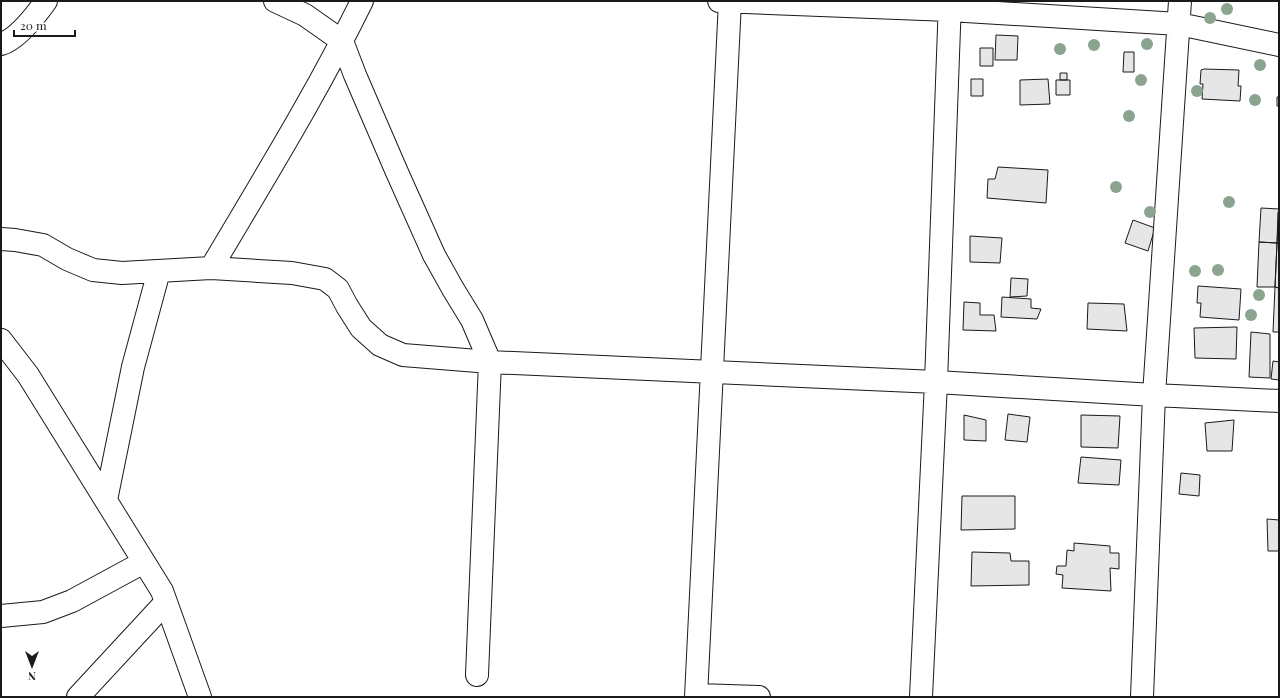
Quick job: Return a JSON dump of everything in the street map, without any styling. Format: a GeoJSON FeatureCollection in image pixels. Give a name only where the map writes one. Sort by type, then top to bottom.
{"type":"FeatureCollection","features":[{"type":"Feature","properties":{"kind":"street"},"geometry":{"type":"LineString","coordinates":[[1,44],[6,43],[29,23],[46,1]]}},
{"type":"Feature","properties":{"kind":"street"},"geometry":{"type":"LineString","coordinates":[[275,1],[305,15],[342,41],[386,148],[434,255],[472,320],[490,362],[477,675]]}},
{"type":"Feature","properties":{"kind":"street"},"geometry":{"type":"LineString","coordinates":[[211,268],[313,94],[362,1]]}},
{"type":"Feature","properties":{"kind":"street"},"geometry":{"type":"LineString","coordinates":[[759,697],[697,696],[712,372],[726,1],[949,5],[1180,24],[1279,46]]}},
{"type":"Feature","properties":{"kind":"street"},"geometry":{"type":"LineString","coordinates":[[1142,697],[1154,395],[1180,24],[1180,1]]}},
{"type":"Feature","properties":{"kind":"street"},"geometry":{"type":"LineString","coordinates":[[921,697],[936,382],[949,5]]}},
{"type":"Feature","properties":{"kind":"street"},"geometry":{"type":"LineString","coordinates":[[1,239],[42,245],[67,259],[93,270],[122,273],[211,268],[292,273],[325,279],[338,289],[346,306],[361,328],[380,345],[403,355],[490,362],[936,382],[1279,401]]}},
{"type":"Feature","properties":{"kind":"street"},"geometry":{"type":"LineString","coordinates":[[106,500],[133,367],[159,271]]}},
{"type":"Feature","properties":{"kind":"street"},"geometry":{"type":"LineString","coordinates":[[1,340],[28,375],[162,591],[200,697]]}},
{"type":"Feature","properties":{"kind":"street"},"geometry":{"type":"LineString","coordinates":[[1,616],[43,612],[72,601],[144,562]]}},
{"type":"Feature","properties":{"kind":"street"},"geometry":{"type":"LineString","coordinates":[[78,697],[166,602]]}},
{"type":"Feature","properties":{"kind":"building"},"geometry":{"type":"Polygon","coordinates":[[[996,35],[1018,36],[1017,60],[995,60],[996,35]]]}},
{"type":"Feature","properties":{"kind":"building"},"geometry":{"type":"Polygon","coordinates":[[[980,48],[993,48],[993,66],[980,66],[980,48]]]}},
{"type":"Feature","properties":{"kind":"building"},"geometry":{"type":"Polygon","coordinates":[[[1124,52],[1134,52],[1134,72],[1123,72],[1124,52]]]}},
{"type":"Feature","properties":{"kind":"building"},"geometry":{"type":"Polygon","coordinates":[[[1201,70],[1239,70],[1238,86],[1241,86],[1240,101],[1202,99],[1203,84],[1200,84],[1201,70]]]}},
{"type":"Feature","properties":{"kind":"building"},"geometry":{"type":"Polygon","coordinates":[[[1060,73],[1067,73],[1067,80],[1060,80],[1060,73]]]}},
{"type":"Feature","properties":{"kind":"building"},"geometry":{"type":"Polygon","coordinates":[[[971,79],[983,79],[983,96],[971,96],[971,79]]]}},
{"type":"Feature","properties":{"kind":"building"},"geometry":{"type":"Polygon","coordinates":[[[1048,79],[1050,104],[1020,105],[1020,80],[1048,79]]]}},
{"type":"Feature","properties":{"kind":"building"},"geometry":{"type":"Polygon","coordinates":[[[1056,80],[1070,80],[1070,95],[1056,95],[1056,80]]]}},
{"type":"Feature","properties":{"kind":"building"},"geometry":{"type":"Polygon","coordinates":[[[1277,97],[1279,97],[1279,106],[1277,106],[1277,97]]]}},
{"type":"Feature","properties":{"kind":"building"},"geometry":{"type":"Polygon","coordinates":[[[998,167],[1048,170],[1046,203],[987,198],[988,179],[995,179],[998,167]]]}},
{"type":"Feature","properties":{"kind":"building"},"geometry":{"type":"Polygon","coordinates":[[[1261,208],[1279,209],[1277,243],[1259,242],[1261,208]]]}},
{"type":"Feature","properties":{"kind":"building"},"geometry":{"type":"Polygon","coordinates":[[[1278,212],[1279,243],[1277,243],[1278,212]]]}},
{"type":"Feature","properties":{"kind":"building"},"geometry":{"type":"Polygon","coordinates":[[[1133,220],[1155,228],[1148,251],[1125,243],[1133,220]]]}},
{"type":"Feature","properties":{"kind":"building"},"geometry":{"type":"Polygon","coordinates":[[[970,236],[1002,238],[1000,263],[970,262],[970,236]]]}},
{"type":"Feature","properties":{"kind":"building"},"geometry":{"type":"Polygon","coordinates":[[[1259,242],[1277,243],[1275,287],[1257,287],[1259,242]]]}},
{"type":"Feature","properties":{"kind":"building"},"geometry":{"type":"Polygon","coordinates":[[[1277,243],[1279,243],[1279,288],[1275,287],[1277,243]]]}},
{"type":"Feature","properties":{"kind":"building"},"geometry":{"type":"Polygon","coordinates":[[[1011,278],[1028,279],[1027,296],[1010,297],[1011,278]]]}},
{"type":"Feature","properties":{"kind":"building"},"geometry":{"type":"Polygon","coordinates":[[[1198,286],[1241,289],[1239,320],[1200,317],[1201,303],[1197,303],[1198,286]]]}},
{"type":"Feature","properties":{"kind":"building"},"geometry":{"type":"Polygon","coordinates":[[[1275,287],[1279,288],[1279,332],[1273,332],[1275,287]]]}},
{"type":"Feature","properties":{"kind":"building"},"geometry":{"type":"Polygon","coordinates":[[[1002,297],[1031,299],[1031,308],[1041,309],[1037,319],[1001,317],[1002,297]]]}},
{"type":"Feature","properties":{"kind":"building"},"geometry":{"type":"Polygon","coordinates":[[[964,302],[980,303],[980,315],[994,315],[996,331],[963,330],[964,302]]]}},
{"type":"Feature","properties":{"kind":"building"},"geometry":{"type":"Polygon","coordinates":[[[1088,303],[1124,304],[1127,331],[1087,329],[1088,303]]]}},
{"type":"Feature","properties":{"kind":"building"},"geometry":{"type":"Polygon","coordinates":[[[1237,327],[1236,359],[1195,358],[1194,328],[1237,327]]]}},
{"type":"Feature","properties":{"kind":"building"},"geometry":{"type":"Polygon","coordinates":[[[1251,332],[1270,334],[1270,378],[1249,377],[1251,332]]]}},
{"type":"Feature","properties":{"kind":"building"},"geometry":{"type":"Polygon","coordinates":[[[1273,361],[1279,362],[1279,380],[1271,379],[1273,361]]]}},
{"type":"Feature","properties":{"kind":"building"},"geometry":{"type":"Polygon","coordinates":[[[1008,414],[1030,417],[1027,442],[1005,440],[1008,414]]]}},
{"type":"Feature","properties":{"kind":"building"},"geometry":{"type":"Polygon","coordinates":[[[964,415],[986,420],[986,441],[964,440],[964,415]]]}},
{"type":"Feature","properties":{"kind":"building"},"geometry":{"type":"Polygon","coordinates":[[[1081,415],[1120,416],[1118,448],[1081,447],[1081,415]]]}},
{"type":"Feature","properties":{"kind":"building"},"geometry":{"type":"Polygon","coordinates":[[[1234,420],[1232,451],[1207,451],[1205,423],[1234,420]]]}},
{"type":"Feature","properties":{"kind":"building"},"geometry":{"type":"Polygon","coordinates":[[[1081,457],[1121,460],[1119,485],[1078,483],[1081,457]]]}},
{"type":"Feature","properties":{"kind":"building"},"geometry":{"type":"Polygon","coordinates":[[[1181,473],[1200,475],[1199,496],[1179,494],[1181,473]]]}},
{"type":"Feature","properties":{"kind":"building"},"geometry":{"type":"Polygon","coordinates":[[[962,496],[1015,496],[1015,529],[961,530],[962,496]]]}},
{"type":"Feature","properties":{"kind":"building"},"geometry":{"type":"Polygon","coordinates":[[[1267,519],[1279,520],[1279,551],[1268,551],[1267,519]]]}},
{"type":"Feature","properties":{"kind":"building"},"geometry":{"type":"Polygon","coordinates":[[[1074,543],[1110,546],[1110,553],[1119,553],[1119,569],[1110,568],[1111,591],[1062,588],[1063,575],[1056,574],[1057,566],[1066,566],[1067,550],[1074,551],[1074,543]]]}},
{"type":"Feature","properties":{"kind":"building"},"geometry":{"type":"Polygon","coordinates":[[[972,552],[1010,553],[1011,561],[1029,561],[1029,585],[971,586],[972,552]]]}}]}
